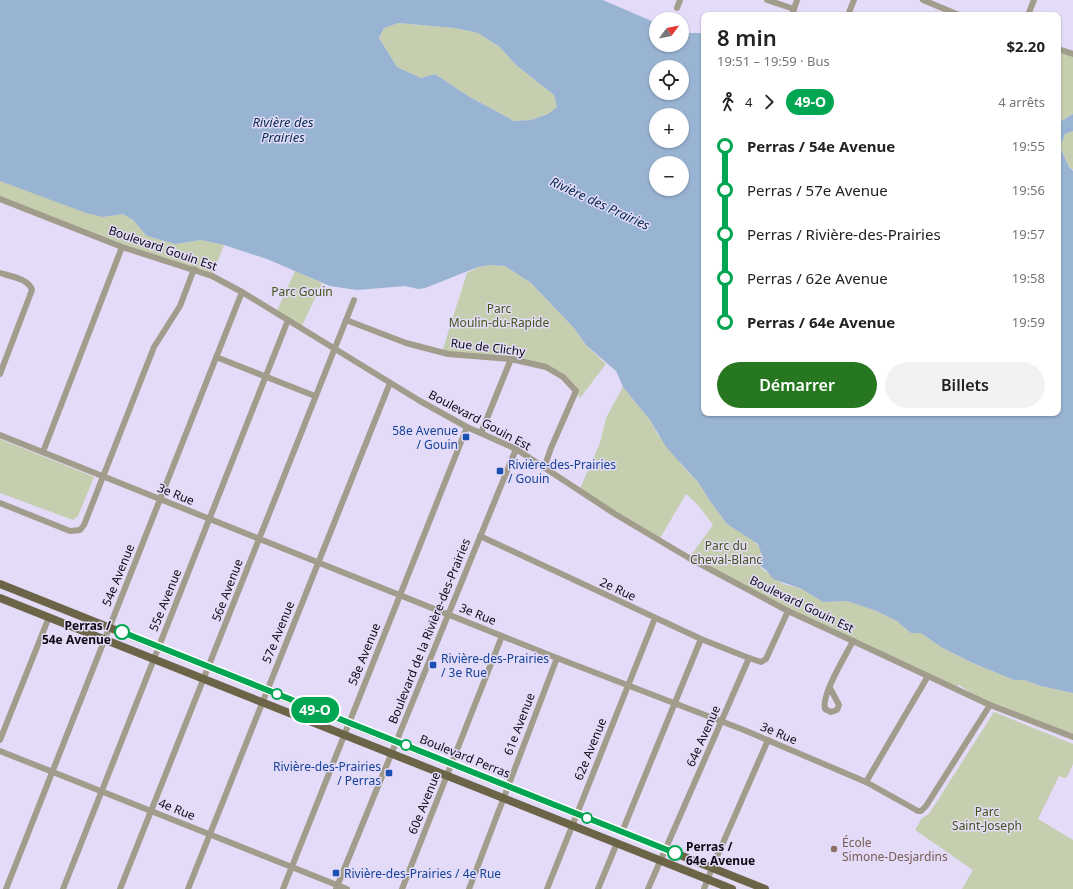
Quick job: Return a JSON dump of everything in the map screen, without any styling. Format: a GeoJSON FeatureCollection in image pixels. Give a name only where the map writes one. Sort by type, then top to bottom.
{"type":"FeatureCollection","features":[{"type":"Feature","properties":{"kind":"main road","name":"Boulevard Perras"},"geometry":{"type":"LineString","coordinates":[[0,584],[765,889]]}},
{"type":"Feature","properties":{"kind":"main road","name":"Boulevard Perras"},"geometry":{"type":"LineString","coordinates":[[0,598],[732,889]]}},
{"type":"Feature","properties":{"kind":"street"},"geometry":{"type":"LineString","coordinates":[[677,8],[680,0]]}},
{"type":"Feature","properties":{"kind":"street"},"geometry":{"type":"LineString","coordinates":[[767,0],[793,12],[797,0]]}},
{"type":"Feature","properties":{"kind":"street"},"geometry":{"type":"LineString","coordinates":[[849,12],[854,0]]}},
{"type":"Feature","properties":{"kind":"street"},"geometry":{"type":"LineString","coordinates":[[923,0],[952,12]]}},
{"type":"Feature","properties":{"kind":"street"},"geometry":{"type":"LineString","coordinates":[[1029,12],[1034,0]]}},
{"type":"Feature","properties":{"kind":"street"},"geometry":{"type":"LineString","coordinates":[[1061,50],[1073,54]]}},
{"type":"Feature","properties":{"kind":"street","name":"Boulevard Gouin Est"},"geometry":{"type":"LineString","coordinates":[[0,199],[122,247],[212,276],[242,292],[390,383],[467,427],[516,449],[615,514],[688,558],[788,611],[990,705],[1073,737]]}},
{"type":"Feature","properties":{"kind":"street"},"geometry":{"type":"LineString","coordinates":[[43,452],[122,247]]}},
{"type":"Feature","properties":{"kind":"street"},"geometry":{"type":"LineString","coordinates":[[0,503],[70,531],[80,530],[84,525],[104,476],[154,347],[180,306],[194,269]]}},
{"type":"Feature","properties":{"kind":"street"},"geometry":{"type":"LineString","coordinates":[[0,273],[26,282],[30,285],[32,290],[0,374]]}},
{"type":"Feature","properties":{"kind":"street","name":"54e Avenue"},"geometry":{"type":"LineString","coordinates":[[6,889],[242,292]]}},
{"type":"Feature","properties":{"kind":"street","name":"56e Avenue"},"geometry":{"type":"LineString","coordinates":[[120,889],[354,300]]}},
{"type":"Feature","properties":{"kind":"street","name":"55e Avenue"},"geometry":{"type":"LineString","coordinates":[[63,889],[288,320]]}},
{"type":"Feature","properties":{"kind":"street","name":"Rue de Clichy"},"geometry":{"type":"LineString","coordinates":[[346,320],[392,339],[448,354],[511,359],[552,369],[576,391],[551,448],[544,468]]}},
{"type":"Feature","properties":{"kind":"street"},"geometry":{"type":"LineString","coordinates":[[216,357],[315,396]]}},
{"type":"Feature","properties":{"kind":"street"},"geometry":{"type":"LineString","coordinates":[[481,433],[511,359]]}},
{"type":"Feature","properties":{"kind":"street","name":"57e Avenue"},"geometry":{"type":"LineString","coordinates":[[188,889],[390,383]]}},
{"type":"Feature","properties":{"kind":"street","name":"58e Avenue"},"geometry":{"type":"LineString","coordinates":[[283,889],[467,427]]}},
{"type":"Feature","properties":{"kind":"street","name":"3e Rue"},"geometry":{"type":"LineString","coordinates":[[0,435],[160,500],[448,613],[557,658],[768,740],[866,782],[915,810],[921,811],[926,806],[990,705]]}},
{"type":"Feature","properties":{"kind":"street","name":"Boulevard de la Rivière-des-Prairies"},"geometry":{"type":"LineString","coordinates":[[336,887],[516,449]]}},
{"type":"Feature","properties":{"kind":"street","name":"2e Rue"},"geometry":{"type":"LineString","coordinates":[[480,536],[655,618],[749,658]]}},
{"type":"Feature","properties":{"kind":"street"},"geometry":{"type":"LineString","coordinates":[[749,658],[761,662],[766,659],[788,611]]}},
{"type":"Feature","properties":{"kind":"street"},"geometry":{"type":"LineString","coordinates":[[0,740],[49,618]]}},
{"type":"Feature","properties":{"kind":"street","name":"62e Avenue"},"geometry":{"type":"LineString","coordinates":[[547,889],[655,618]]}},
{"type":"Feature","properties":{"kind":"street","name":"60e Avenue"},"geometry":{"type":"LineString","coordinates":[[402,889],[502,636]]}},
{"type":"Feature","properties":{"kind":"street"},"geometry":{"type":"LineString","coordinates":[[622,832],[702,639]]}},
{"type":"Feature","properties":{"kind":"street"},"geometry":{"type":"LineString","coordinates":[[830,688],[853,641]]}},
{"type":"Feature","properties":{"kind":"street","name":"61e Avenue"},"geometry":{"type":"LineString","coordinates":[[469,889],[557,658]]}},
{"type":"Feature","properties":{"kind":"street","name":"64e Avenue"},"geometry":{"type":"LineString","coordinates":[[648,889],[749,658]]}},
{"type":"Feature","properties":{"kind":"street"},"geometry":{"type":"LineString","coordinates":[[866,782],[928,676]]}},
{"type":"Feature","properties":{"kind":"street"},"geometry":{"type":"LineString","coordinates":[[704,889],[768,740]]}},
{"type":"Feature","properties":{"kind":"street","name":"4e Rue"},"geometry":{"type":"LineString","coordinates":[[0,750],[291,867],[336,887],[347,889]]}},
{"type":"Feature","properties":{"kind":"street"},"geometry":{"type":"LineString","coordinates":[[598,889],[617,843]]}},
{"type":"Feature","properties":{"kind":"green space"},"geometry":{"type":"Polygon","coordinates":[[[398,23],[455,28],[478,33],[500,47],[516,65],[554,95],[557,107],[548,114],[531,120],[514,121],[468,96],[435,74],[421,78],[397,67],[379,38],[384,28],[398,23]]]}},
{"type":"Feature","properties":{"kind":"green space"},"geometry":{"type":"Polygon","coordinates":[[[1061,50],[1073,53],[1073,114],[1061,121],[1061,50]]]}},
{"type":"Feature","properties":{"kind":"green space"},"geometry":{"type":"Polygon","coordinates":[[[1073,131],[1073,170],[1069,167],[1061,149],[1061,144],[1065,134],[1073,131]]]}},
{"type":"Feature","properties":{"kind":"green space"},"geometry":{"type":"Polygon","coordinates":[[[0,181],[103,217],[123,214],[133,220],[147,236],[175,244],[201,240],[224,245],[212,276],[0,201],[0,181]]]}},
{"type":"Feature","properties":{"kind":"green space","name":"Parc Moulin-du-Rapide"},"geometry":{"type":"Polygon","coordinates":[[[489,265],[505,266],[531,283],[574,328],[586,345],[606,364],[580,398],[576,391],[546,367],[442,352],[467,273],[478,267],[489,265]]]}},
{"type":"Feature","properties":{"kind":"green space","name":"Parc Gouin"},"geometry":{"type":"Polygon","coordinates":[[[295,271],[322,283],[301,328],[276,313],[295,271]]]}},
{"type":"Feature","properties":{"kind":"green space","name":"Parc du Cheval-Blanc"},"geometry":{"type":"Polygon","coordinates":[[[623,387],[650,420],[658,435],[698,482],[727,524],[753,540],[762,550],[759,562],[761,568],[783,584],[802,589],[823,602],[847,601],[874,610],[897,621],[911,633],[921,633],[941,647],[973,663],[1014,680],[1024,680],[1041,686],[1073,693],[1073,737],[990,705],[959,685],[957,686],[889,659],[689,558],[713,525],[698,505],[686,494],[659,540],[579,491],[600,443],[606,418],[623,387]]]}},
{"type":"Feature","properties":{"kind":"green space"},"geometry":{"type":"Polygon","coordinates":[[[0,439],[94,477],[78,516],[73,520],[0,493],[0,439]]]}},
{"type":"Feature","properties":{"kind":"green space","name":"Parc Saint-Joseph"},"geometry":{"type":"Polygon","coordinates":[[[994,712],[1073,744],[1073,764],[1067,777],[1064,778],[1059,776],[1038,819],[1073,840],[1073,889],[962,889],[973,870],[915,830],[922,818],[929,814],[994,712]]]}},
{"type":"Feature","properties":{"kind":"water","name":"Rivière des Prairies"},"geometry":{"type":"Polygon","coordinates":[[[0,0],[603,0],[649,20],[649,52],[689,52],[689,33],[701,33],[701,416],[1061,416],[1061,149],[1069,167],[1073,171],[1073,693],[1041,686],[1024,680],[1014,680],[973,663],[941,647],[921,633],[911,633],[897,621],[874,610],[847,601],[823,602],[802,589],[773,579],[766,570],[759,565],[762,555],[758,544],[727,524],[698,482],[666,447],[650,420],[623,387],[616,371],[586,345],[574,328],[531,283],[505,266],[489,265],[478,267],[425,288],[418,289],[405,286],[357,290],[330,286],[267,259],[224,245],[201,240],[175,244],[147,236],[133,220],[123,214],[103,217],[86,213],[0,181],[0,0]],[[398,23],[384,28],[379,38],[397,67],[421,78],[435,74],[468,96],[514,121],[531,120],[548,114],[557,107],[554,95],[516,65],[500,47],[478,33],[455,28],[398,23]]]}},
{"type":"Feature","properties":{"kind":"water","name":"Rivière des Prairies"},"geometry":{"type":"Polygon","coordinates":[[[1073,114],[1073,131],[1065,134],[1061,144],[1061,121],[1073,114]]]}},
{"type":"Feature","properties":{"kind":"bus line","name":"49-O"},"geometry":{"type":"LineString","coordinates":[[122,632],[675,853]]}},
{"type":"Feature","properties":{"kind":"place","name":"58e Avenue / Gouin"},"geometry":{"type":"Point","coordinates":[466,437]}},
{"type":"Feature","properties":{"kind":"place","name":"Rivière-des-Prairies / Gouin"},"geometry":{"type":"Point","coordinates":[500,471]}},
{"type":"Feature","properties":{"kind":"place","name":"Perras / 54e Avenue"},"geometry":{"type":"Point","coordinates":[122,632]}},
{"type":"Feature","properties":{"kind":"place","name":"Rivière-des-Prairies / 3e Rue"},"geometry":{"type":"Point","coordinates":[433,665]}},
{"type":"Feature","properties":{"kind":"place","name":"Rivière-des-Prairies / Perras"},"geometry":{"type":"Point","coordinates":[389,773]}},
{"type":"Feature","properties":{"kind":"place","name":"École Simone-Desjardins"},"geometry":{"type":"Point","coordinates":[834,849]}},
{"type":"Feature","properties":{"kind":"place","name":"Perras / 64e Avenue"},"geometry":{"type":"Point","coordinates":[675,853]}},
{"type":"Feature","properties":{"kind":"place","name":"Rivière-des-Prairies / 4e Rue"},"geometry":{"type":"Point","coordinates":[336,873]}}]}
